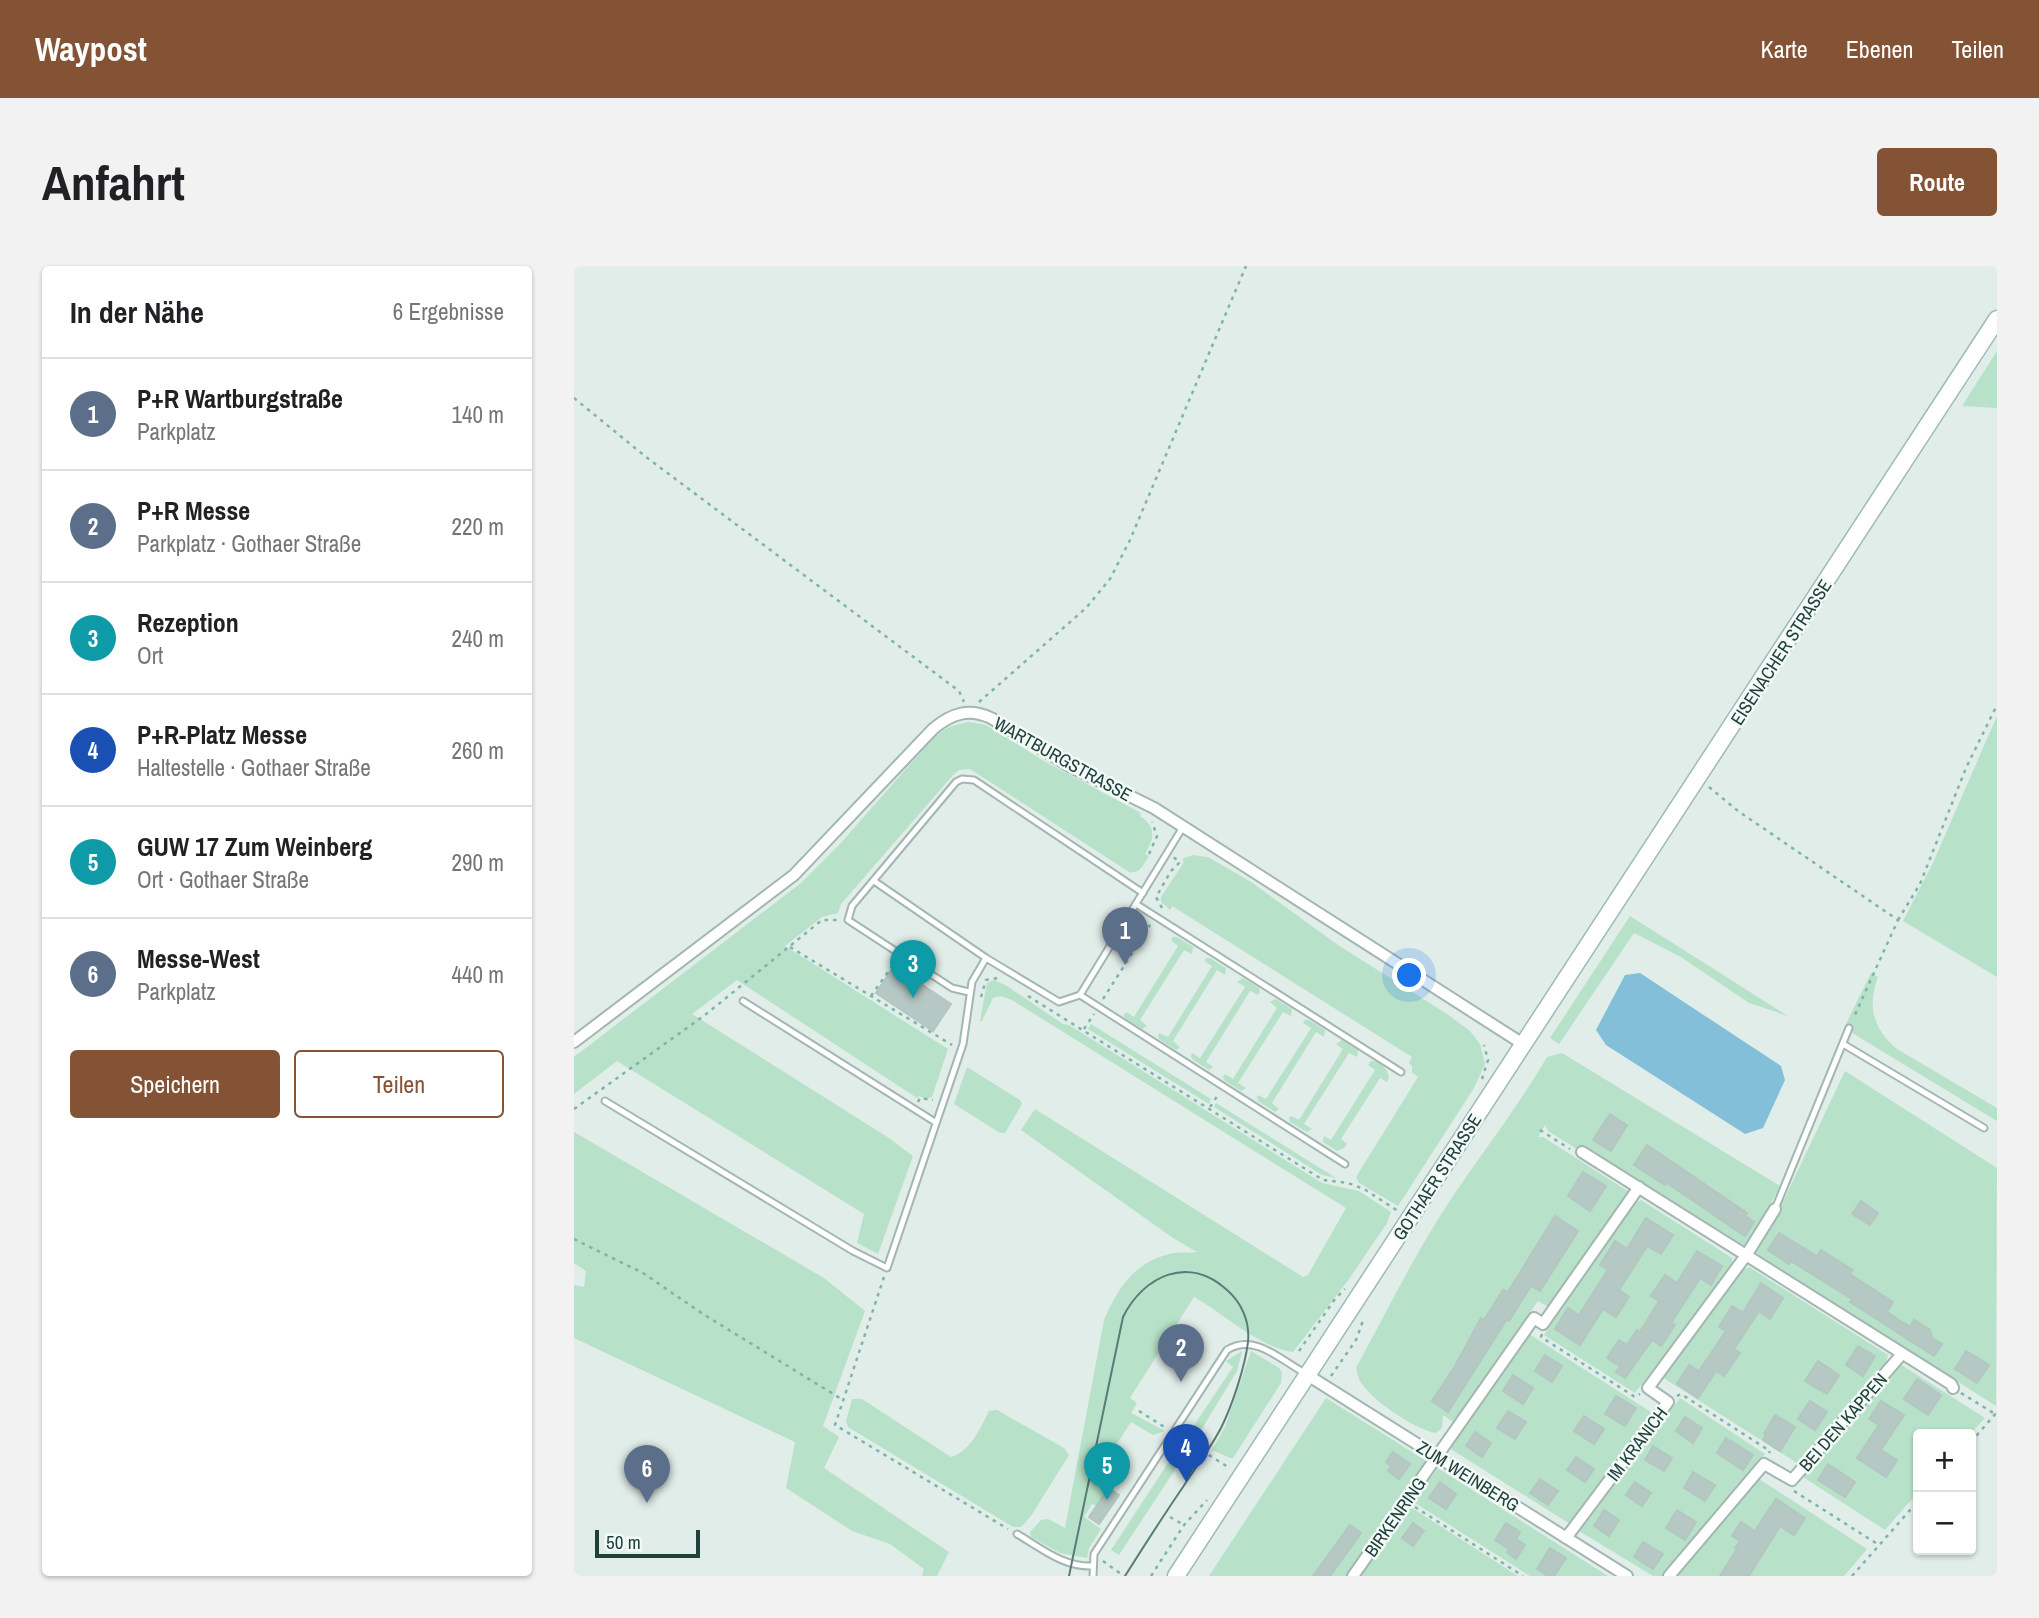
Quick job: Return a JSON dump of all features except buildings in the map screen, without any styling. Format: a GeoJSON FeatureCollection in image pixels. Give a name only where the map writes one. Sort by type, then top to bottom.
{"type":"FeatureCollection","features":[{"type":"Feature","properties":{"kind":"main road","name":"EISENACHER STRASSE"},"geometry":{"type":"LineString","coordinates":[[1698,779],[1997,319]]}},
{"type":"Feature","properties":{"kind":"main road","name":"GOTHAER STRASSE"},"geometry":{"type":"LineString","coordinates":[[1176,1576],[1698,779]]}},
{"type":"Feature","properties":{"kind":"street"},"geometry":{"type":"LineString","coordinates":[[574,1042],[794,875],[933,729],[943,720],[960,712],[970,712]]}},
{"type":"Feature","properties":{"kind":"street","name":"WARTBURGSTRASSE"},"geometry":{"type":"LineString","coordinates":[[970,712],[979,712],[991,718],[1071,767],[1154,808],[1523,1044]]}},
{"type":"Feature","properties":{"kind":"street"},"geometry":{"type":"LineString","coordinates":[[1582,1152],[1747,1254],[1951,1384],[1953,1388]]}},
{"type":"Feature","properties":{"kind":"street"},"geometry":{"type":"LineString","coordinates":[[1543,1324],[1639,1187]]}},
{"type":"Feature","properties":{"kind":"street"},"geometry":{"type":"LineString","coordinates":[[1747,1254],[1775,1209]]}},
{"type":"Feature","properties":{"kind":"street","name":"IM KRANICH"},"geometry":{"type":"LineString","coordinates":[[1566,1538],[1668,1402],[1648,1388],[1747,1254]]}},
{"type":"Feature","properties":{"kind":"street","name":"BIRKENRING"},"geometry":{"type":"LineString","coordinates":[[1353,1576],[1534,1318],[1543,1324]]}},
{"type":"Feature","properties":{"kind":"street","name":"BEI DEN KAPPEN"},"geometry":{"type":"LineString","coordinates":[[1764,1464],[1792,1480],[1902,1354]]}},
{"type":"Feature","properties":{"kind":"street","name":"ZUM WEINBERG"},"geometry":{"type":"LineString","coordinates":[[1309,1376],[1627,1576]]}},
{"type":"Feature","properties":{"kind":"street"},"geometry":{"type":"LineString","coordinates":[[1669,1576],[1764,1464]]}},
{"type":"Feature","properties":{"kind":"lane"},"geometry":{"type":"LineString","coordinates":[[969,992],[952,988],[848,920],[852,906],[956,782],[968,778],[974,780],[1143,893]]}},
{"type":"Feature","properties":{"kind":"lane"},"geometry":{"type":"LineString","coordinates":[[874,881],[986,958],[1059,1002],[1080,995],[1183,827]]}},
{"type":"Feature","properties":{"kind":"lane"},"geometry":{"type":"LineString","coordinates":[[1136,904],[1401,1072]]}},
{"type":"Feature","properties":{"kind":"lane"},"geometry":{"type":"LineString","coordinates":[[605,1101],[853,1251],[887,1268],[963,1044],[972,982],[986,958]]}},
{"type":"Feature","properties":{"kind":"lane"},"geometry":{"type":"LineString","coordinates":[[1080,995],[1345,1164]]}},
{"type":"Feature","properties":{"kind":"lane"},"geometry":{"type":"LineString","coordinates":[[743,1001],[935,1122]]}},
{"type":"Feature","properties":{"kind":"lane"},"geometry":{"type":"LineString","coordinates":[[1775,1209],[1849,1028]]}},
{"type":"Feature","properties":{"kind":"lane"},"geometry":{"type":"LineString","coordinates":[[1843,1044],[1984,1128]]}},
{"type":"Feature","properties":{"kind":"lane"},"geometry":{"type":"LineString","coordinates":[[1093,1576],[1094,1554],[1098,1546],[1227,1350],[1248,1342],[1258,1345],[1309,1376]]}},
{"type":"Feature","properties":{"kind":"lane"},"geometry":{"type":"LineString","coordinates":[[1017,1534],[1056,1558],[1071,1564],[1092,1566]]}},
{"type":"Feature","properties":{"kind":"path"},"geometry":{"type":"LineString","coordinates":[[574,398],[646,457],[958,691],[970,712],[988,693],[1086,608],[1110,579],[1130,540],[1246,266]]}},
{"type":"Feature","properties":{"kind":"path"},"geometry":{"type":"LineString","coordinates":[[1849,1028],[1898,920],[1920,884],[1966,768],[1997,705]]}},
{"type":"Feature","properties":{"kind":"path"},"geometry":{"type":"LineString","coordinates":[[1698,779],[1738,811],[1898,920]]}},
{"type":"Feature","properties":{"kind":"path"},"geometry":{"type":"LineString","coordinates":[[1149,818],[1157,830],[1157,836],[1149,854]]}},
{"type":"Feature","properties":{"kind":"path"},"geometry":{"type":"LineString","coordinates":[[1084,1030],[1161,908]]}},
{"type":"Feature","properties":{"kind":"path"},"geometry":{"type":"LineString","coordinates":[[574,1109],[705,1015],[822,920],[848,920]]}},
{"type":"Feature","properties":{"kind":"path"},"geometry":{"type":"LineString","coordinates":[[790,947],[953,1046]]}},
{"type":"Feature","properties":{"kind":"path"},"geometry":{"type":"LineString","coordinates":[[871,996],[900,954]]}},
{"type":"Feature","properties":{"kind":"path"},"geometry":{"type":"LineString","coordinates":[[966,1016],[977,1017],[986,980],[996,977],[1004,980]]}},
{"type":"Feature","properties":{"kind":"path"},"geometry":{"type":"LineString","coordinates":[[1024,993],[1322,1180],[1348,1183],[1364,1189],[1398,1211]]}},
{"type":"Feature","properties":{"kind":"path"},"geometry":{"type":"LineString","coordinates":[[1209,1108],[1223,1086]]}},
{"type":"Feature","properties":{"kind":"path"},"geometry":{"type":"LineString","coordinates":[[914,1109],[920,1098],[932,1101],[936,1095]]}},
{"type":"Feature","properties":{"kind":"path"},"geometry":{"type":"LineString","coordinates":[[1540,1130],[1576,1153],[1582,1152]]}},
{"type":"Feature","properties":{"kind":"path"},"geometry":{"type":"LineString","coordinates":[[574,1240],[643,1273],[703,1314],[844,1400]]}},
{"type":"Feature","properties":{"kind":"path"},"geometry":{"type":"LineString","coordinates":[[887,1268],[835,1425],[1017,1534]]}},
{"type":"Feature","properties":{"kind":"path"},"geometry":{"type":"LineString","coordinates":[[1543,1324],[1541,1337],[1635,1397],[1648,1388]]}},
{"type":"Feature","properties":{"kind":"path"},"geometry":{"type":"LineString","coordinates":[[1953,1388],[1996,1413],[1976,1436]]}},
{"type":"Feature","properties":{"kind":"path"},"geometry":{"type":"LineString","coordinates":[[1668,1402],[1681,1394],[1770,1451],[1764,1464]]}},
{"type":"Feature","properties":{"kind":"path"},"geometry":{"type":"LineString","coordinates":[[1139,1411],[1230,1468]]}},
{"type":"Feature","properties":{"kind":"path"},"geometry":{"type":"LineString","coordinates":[[1792,1480],[1787,1487],[1880,1545]]}},
{"type":"Feature","properties":{"kind":"path"},"geometry":{"type":"LineString","coordinates":[[1151,1576],[1184,1524],[1209,1498]]}},
{"type":"Feature","properties":{"kind":"path"},"geometry":{"type":"LineString","coordinates":[[1407,1501],[1523,1576]]}},
{"type":"Feature","properties":{"kind":"path"},"geometry":{"type":"LineString","coordinates":[[1852,1576],[1913,1508]]}},
{"type":"Feature","properties":{"kind":"path"},"geometry":{"type":"LineString","coordinates":[[1170,1517],[1184,1524]]}},
{"type":"Feature","properties":{"kind":"green space"},"geometry":{"type":"Polygon","coordinates":[[[1997,351],[1997,408],[1962,406],[1997,351]]]}},
{"type":"Feature","properties":{"kind":"green space"},"geometry":{"type":"Polygon","coordinates":[[[1997,716],[1997,977],[1903,921],[1932,865],[1997,716]]]}},
{"type":"Feature","properties":{"kind":"green space"},"geometry":{"type":"Polygon","coordinates":[[[968,722],[986,725],[1044,761],[1141,813],[1140,816],[1151,829],[1152,838],[1145,854],[1149,856],[1143,866],[1136,872],[1129,872],[970,769],[959,770],[841,904],[838,913],[822,917],[785,946],[948,1049],[932,1097],[917,1098],[737,980],[692,1014],[889,1138],[913,1156],[878,1254],[857,1243],[864,1214],[617,1061],[574,1094],[574,1057],[801,883],[840,844],[934,737],[949,727],[968,722]]]}},
{"type":"Feature","properties":{"kind":"green space"},"geometry":{"type":"Polygon","coordinates":[[[1193,855],[1208,857],[1251,882],[1338,945],[1447,1014],[1470,1031],[1480,1044],[1485,1064],[1474,1088],[1398,1206],[1359,1183],[1356,1177],[1418,1077],[1412,1072],[1409,1063],[1412,1057],[1172,906],[1170,910],[1161,902],[1161,897],[1184,862],[1182,859],[1193,855]]]}},
{"type":"Feature","properties":{"kind":"green space"},"geometry":{"type":"Polygon","coordinates":[[[1630,916],[1788,1016],[1749,1003],[1681,957],[1634,933],[1559,1044],[1550,1038],[1630,916]]]}},
{"type":"Feature","properties":{"kind":"green space"},"geometry":{"type":"Polygon","coordinates":[[[1173,937],[1193,947],[1192,954],[1184,950],[1140,1020],[1147,1026],[1142,1029],[1124,1015],[1126,1012],[1134,1017],[1178,946],[1171,940],[1173,937]]]}},
{"type":"Feature","properties":{"kind":"green space"},"geometry":{"type":"Polygon","coordinates":[[[1206,958],[1226,968],[1225,975],[1217,970],[1173,1041],[1180,1047],[1176,1050],[1159,1039],[1158,1035],[1159,1033],[1168,1037],[1212,966],[1204,961],[1206,958]]]}},
{"type":"Feature","properties":{"kind":"green space"},"geometry":{"type":"Polygon","coordinates":[[[1871,973],[1878,977],[1873,1007],[1882,1033],[1897,1049],[1997,1108],[1997,1121],[1844,1028],[1871,973]]]}},
{"type":"Feature","properties":{"kind":"green space"},"geometry":{"type":"Polygon","coordinates":[[[1243,978],[1259,988],[1260,992],[1258,995],[1250,991],[1206,1062],[1213,1067],[1209,1070],[1192,1059],[1192,1053],[1200,1058],[1245,987],[1237,982],[1243,978]]]}},
{"type":"Feature","properties":{"kind":"green space"},"geometry":{"type":"Polygon","coordinates":[[[994,980],[1322,1183],[1359,1191],[1391,1212],[1387,1223],[1349,1279],[1293,1352],[1255,1337],[1194,1297],[1130,1398],[1137,1403],[1131,1413],[1165,1431],[1153,1435],[1131,1422],[1101,1469],[1115,1479],[1096,1506],[1092,1504],[1084,1517],[1101,1529],[1089,1548],[1087,1558],[1060,1553],[1031,1537],[1030,1532],[1041,1520],[1048,1519],[1065,1528],[1104,1320],[1122,1286],[1139,1269],[1149,1262],[1174,1253],[1197,1252],[1173,1238],[1021,1130],[1035,1109],[1303,1277],[1308,1275],[1346,1208],[1012,1000],[1000,996],[993,998],[980,1021],[987,983],[994,980]]]}},
{"type":"Feature","properties":{"kind":"green space"},"geometry":{"type":"Polygon","coordinates":[[[1276,999],[1292,1009],[1291,1016],[1283,1012],[1238,1083],[1246,1088],[1241,1091],[1223,1077],[1225,1074],[1233,1079],[1277,1008],[1270,1002],[1276,999]]]}},
{"type":"Feature","properties":{"kind":"green space"},"geometry":{"type":"Polygon","coordinates":[[[1305,1020],[1325,1030],[1324,1037],[1316,1032],[1272,1103],[1279,1109],[1275,1112],[1258,1101],[1257,1097],[1258,1095],[1266,1099],[1311,1028],[1303,1023],[1305,1020]]]}},
{"type":"Feature","properties":{"kind":"green space"},"geometry":{"type":"Polygon","coordinates":[[[1091,1024],[1211,1099],[1209,1104],[1088,1029],[1091,1024]]]}},
{"type":"Feature","properties":{"kind":"green space"},"geometry":{"type":"Polygon","coordinates":[[[1342,1040],[1358,1050],[1357,1057],[1349,1053],[1304,1124],[1312,1129],[1307,1132],[1290,1122],[1289,1118],[1291,1116],[1299,1120],[1343,1049],[1336,1044],[1342,1040]]]}},
{"type":"Feature","properties":{"kind":"green space"},"geometry":{"type":"Polygon","coordinates":[[[1562,1053],[1780,1186],[1748,1245],[1744,1247],[1584,1145],[1580,1151],[1548,1131],[1545,1125],[1538,1137],[1543,1137],[1629,1192],[1549,1307],[1538,1301],[1453,1422],[1443,1415],[1442,1428],[1436,1433],[1428,1431],[1407,1421],[1375,1398],[1361,1382],[1356,1368],[1413,1261],[1451,1199],[1547,1057],[1562,1053]]]}},
{"type":"Feature","properties":{"kind":"green space"},"geometry":{"type":"Polygon","coordinates":[[[1371,1061],[1383,1066],[1389,1077],[1387,1082],[1380,1078],[1341,1139],[1347,1144],[1337,1151],[1323,1142],[1324,1136],[1331,1140],[1375,1070],[1368,1065],[1371,1061]]]}},
{"type":"Feature","properties":{"kind":"green space"},"geometry":{"type":"Polygon","coordinates":[[[967,1067],[1020,1100],[1022,1104],[1005,1133],[1000,1133],[954,1104],[967,1067]]]}},
{"type":"Feature","properties":{"kind":"green space"},"geometry":{"type":"Polygon","coordinates":[[[1845,1071],[1997,1168],[1996,1406],[1757,1254],[1756,1250],[1774,1221],[1845,1071]]]}},
{"type":"Feature","properties":{"kind":"green space"},"geometry":{"type":"Polygon","coordinates":[[[1216,1103],[1336,1178],[1322,1175],[1214,1107],[1216,1103]]]}},
{"type":"Feature","properties":{"kind":"green space"},"geometry":{"type":"Polygon","coordinates":[[[574,1132],[824,1278],[865,1311],[823,1426],[839,1437],[824,1468],[949,1552],[937,1576],[922,1576],[924,1569],[890,1544],[852,1531],[786,1488],[795,1442],[574,1338],[574,1285],[584,1287],[586,1271],[574,1263],[574,1132]]]}},
{"type":"Feature","properties":{"kind":"green space"},"geometry":{"type":"Polygon","coordinates":[[[1641,1200],[1732,1258],[1733,1264],[1635,1393],[1544,1335],[1635,1204],[1641,1200]]]}},
{"type":"Feature","properties":{"kind":"green space"},"geometry":{"type":"Polygon","coordinates":[[[1749,1267],[1888,1355],[1886,1363],[1800,1465],[1662,1377],[1743,1270],[1749,1267]]]}},
{"type":"Feature","properties":{"kind":"green space"},"geometry":{"type":"Polygon","coordinates":[[[1529,1334],[1654,1414],[1570,1524],[1449,1448],[1529,1334]]]}},
{"type":"Feature","properties":{"kind":"green space"},"geometry":{"type":"Polygon","coordinates":[[[1242,1351],[1237,1371],[1194,1438],[1181,1429],[1185,1424],[1193,1427],[1233,1367],[1226,1361],[1242,1351]]]}},
{"type":"Feature","properties":{"kind":"green space"},"geometry":{"type":"Polygon","coordinates":[[[1251,1351],[1279,1368],[1282,1373],[1281,1383],[1233,1458],[1230,1458],[1212,1450],[1225,1427],[1251,1351]]]}},
{"type":"Feature","properties":{"kind":"green space"},"geometry":{"type":"Polygon","coordinates":[[[1900,1364],[1985,1418],[1975,1429],[1913,1429],[1913,1498],[1885,1530],[1803,1477],[1900,1364]]]}},
{"type":"Feature","properties":{"kind":"green space"},"geometry":{"type":"Polygon","coordinates":[[[1326,1398],[1428,1462],[1347,1576],[1209,1576],[1326,1398]]]}},
{"type":"Feature","properties":{"kind":"green space"},"geometry":{"type":"Polygon","coordinates":[[[1680,1398],[1765,1454],[1663,1576],[1653,1576],[1579,1531],[1680,1398]]]}},
{"type":"Feature","properties":{"kind":"green space"},"geometry":{"type":"Polygon","coordinates":[[[852,1399],[862,1399],[951,1457],[969,1444],[989,1411],[997,1410],[1064,1448],[1069,1455],[1031,1516],[1021,1527],[1013,1527],[848,1427],[846,1421],[852,1399]]]}},
{"type":"Feature","properties":{"kind":"green space"},"geometry":{"type":"Polygon","coordinates":[[[1180,1445],[1188,1450],[1119,1555],[1111,1550],[1180,1445]]]}},
{"type":"Feature","properties":{"kind":"green space"},"geometry":{"type":"Polygon","coordinates":[[[1438,1468],[1608,1576],[1530,1576],[1415,1503],[1414,1500],[1438,1468]]]}},
{"type":"Feature","properties":{"kind":"green space"},"geometry":{"type":"Polygon","coordinates":[[[1759,1479],[1867,1549],[1844,1576],[1677,1576],[1759,1479]]]}},
{"type":"Feature","properties":{"kind":"green space"},"geometry":{"type":"Polygon","coordinates":[[[1408,1508],[1412,1508],[1518,1576],[1359,1576],[1408,1508]]]}},
{"type":"Feature","properties":{"kind":"water"},"geometry":{"type":"Polygon","coordinates":[[[1640,973],[1781,1066],[1785,1080],[1763,1128],[1745,1134],[1606,1045],[1596,1030],[1625,975],[1640,973]]]}},
{"type":"Feature","properties":{"kind":"tram line"},"geometry":{"type":"LineString","coordinates":[[1069,1576],[1123,1317],[1132,1302],[1155,1281],[1183,1272],[1198,1274],[1212,1279],[1227,1290],[1241,1307],[1248,1335],[1244,1363],[1238,1386],[1217,1436],[1125,1576]]}},
{"type":"Feature","properties":{"kind":"place","name":"P+R Wartburgstraße"},"geometry":{"type":"Point","coordinates":[1125,965]}},
{"type":"Feature","properties":{"kind":"place","name":"Rezeption"},"geometry":{"type":"Point","coordinates":[913,998]}},
{"type":"Feature","properties":{"kind":"place","name":"P+R Messe"},"geometry":{"type":"Point","coordinates":[1181,1382]}},
{"type":"Feature","properties":{"kind":"place","name":"P+R-Platz Messe"},"geometry":{"type":"Point","coordinates":[1186,1482]}},
{"type":"Feature","properties":{"kind":"place","name":"GUW 17 Zum Weinberg"},"geometry":{"type":"Point","coordinates":[1107,1500]}},
{"type":"Feature","properties":{"kind":"place","name":"Messe-West"},"geometry":{"type":"Point","coordinates":[647,1503]}}]}
